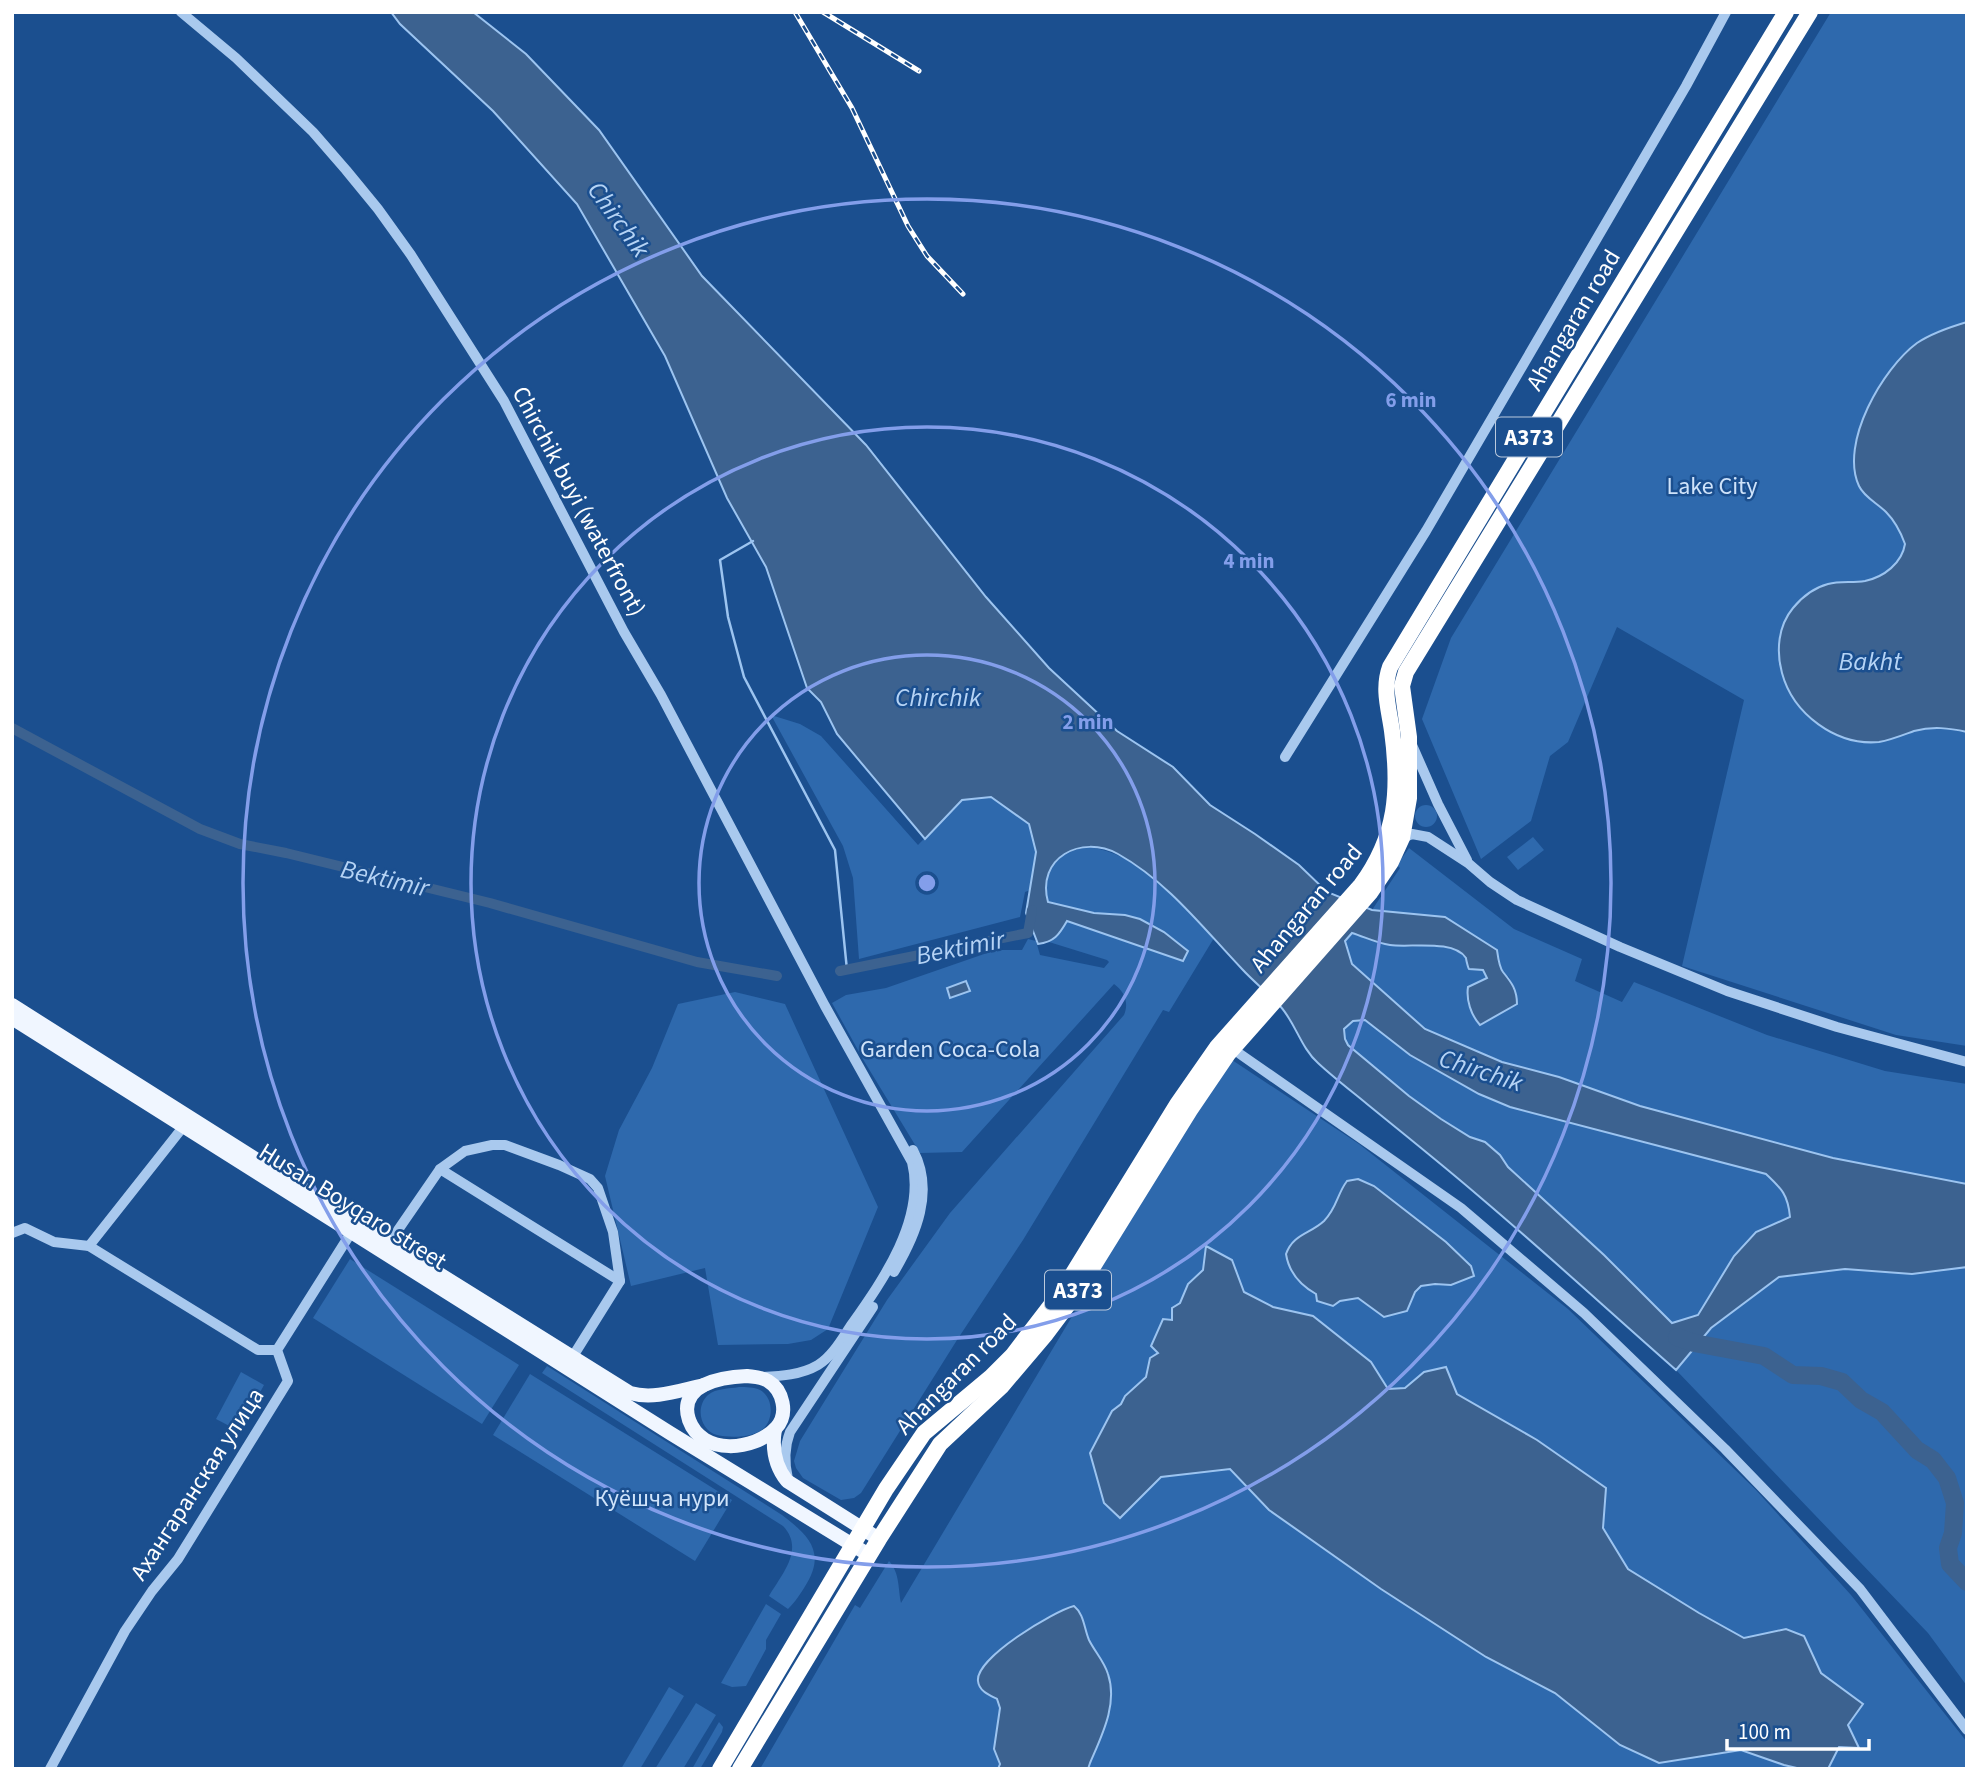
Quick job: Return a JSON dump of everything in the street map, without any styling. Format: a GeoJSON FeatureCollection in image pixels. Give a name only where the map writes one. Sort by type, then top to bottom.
{"type":"FeatureCollection","features":[{"type":"Feature","properties":{"kind":"highway","name":"Ahangaran road"},"geometry":{"type":"LineString","coordinates":[[1366,889],[1386,843],[1395,799],[1396,769],[1385,686],[1390,667],[1786,12]]}},
{"type":"Feature","properties":{"kind":"highway","name":"Ahangaran road"},"geometry":{"type":"LineString","coordinates":[[720,1769],[904,1460],[924,1433],[1013,1356],[1064,1288],[1196,1076],[1217,1047],[1262,1005],[1391,862],[1402,838],[1409,798],[1409,737],[1402,686],[1405,672],[1810,12]]}},
{"type":"Feature","properties":{"kind":"highway","name":"Ahangaran road"},"geometry":{"type":"LineString","coordinates":[[740,1769],[869,1555],[940,1444],[989,1400],[1068,1304],[1207,1082],[1262,1005]]}},
{"type":"Feature","properties":{"kind":"main road","name":"Husan Boyqaro street"},"geometry":{"type":"LineString","coordinates":[[15,1016],[570,1362],[670,1433],[750,1481]]}},
{"type":"Feature","properties":{"kind":"main road"},"geometry":{"type":"LineString","coordinates":[[570,1362],[640,1396],[704,1385],[728,1377],[756,1377],[771,1383],[782,1397],[782,1416],[775,1429],[774,1443],[776,1460],[782,1475],[792,1486],[879,1539]]}},
{"type":"Feature","properties":{"kind":"main road"},"geometry":{"type":"LineString","coordinates":[[704,1385],[693,1393],[689,1402],[688,1410],[694,1428],[750,1481],[869,1555]]}},
{"type":"Feature","properties":{"kind":"main road"},"geometry":{"type":"LineString","coordinates":[[708,1442],[721,1446],[738,1445],[762,1437],[775,1429]]}},
{"type":"Feature","properties":{"kind":"main road","name":"Husan Boyqaro street"},"geometry":{"type":"LineString","coordinates":[[670,1433],[708,1442]]}},
{"type":"Feature","properties":{"kind":"street","name":"Chirchik buyi (waterfront)"},"geometry":{"type":"LineString","coordinates":[[181,12],[236,58],[313,132],[378,209],[411,255],[504,401],[624,632],[661,695],[825,1006],[912,1163],[916,1183],[910,1217],[897,1251],[887,1272],[827,1358],[817,1366],[796,1373],[756,1377]]}},
{"type":"Feature","properties":{"kind":"street"},"geometry":{"type":"LineString","coordinates":[[1284,757],[1426,531],[1686,86],[1726,12]]}},
{"type":"Feature","properties":{"kind":"street"},"geometry":{"type":"LineString","coordinates":[[1409,737],[1438,804],[1468,863]]}},
{"type":"Feature","properties":{"kind":"street"},"geometry":{"type":"LineString","coordinates":[[1402,838],[1412,834],[1429,837],[1517,900],[1620,947],[1727,991],[1827,1024],[1967,1062]]}},
{"type":"Feature","properties":{"kind":"street"},"geometry":{"type":"LineString","coordinates":[[1240,1054],[1461,1208],[1584,1313],[1716,1440],[1860,1589],[1967,1730]]}},
{"type":"Feature","properties":{"kind":"street","name":"Chirchik buyi (waterfront)"},"geometry":{"type":"LineString","coordinates":[[792,1486],[786,1469],[785,1450],[790,1432],[902,1259],[920,1214],[924,1196],[919,1160],[882,1097],[860,1068]]}},
{"type":"Feature","properties":{"kind":"street"},"geometry":{"type":"LineString","coordinates":[[89,1246],[187,1123]]}},
{"type":"Feature","properties":{"kind":"street"},"geometry":{"type":"LineString","coordinates":[[387,1247],[440,1169],[465,1151],[505,1145],[590,1179],[598,1188],[613,1232],[620,1281],[570,1362]]}},
{"type":"Feature","properties":{"kind":"street"},"geometry":{"type":"LineString","coordinates":[[440,1169],[620,1281]]}},
{"type":"Feature","properties":{"kind":"street"},"geometry":{"type":"LineString","coordinates":[[12,1233],[25,1228],[54,1242],[89,1246],[258,1350],[277,1350],[355,1227]]}},
{"type":"Feature","properties":{"kind":"street","name":"Ахангаранская улица"},"geometry":{"type":"LineString","coordinates":[[50,1769],[125,1631],[178,1559],[288,1381],[277,1350]]}},
{"type":"Feature","properties":{"kind":"street","name":"Chirchik buyi (waterfront)"},"geometry":{"type":"LineString","coordinates":[[775,1429],[802,1412]]}},
{"type":"Feature","properties":{"kind":"green space","name":"Lake City"},"geometry":{"type":"Polygon","coordinates":[[[1831,12],[1967,12],[1967,322],[1929,336],[1905,353],[1881,384],[1862,421],[1856,440],[1854,458],[1858,482],[1900,532],[1905,542],[1901,556],[1886,572],[1873,579],[1829,584],[1816,589],[1797,603],[1786,617],[1781,633],[1781,667],[1785,681],[1801,708],[1824,729],[1838,736],[1868,742],[1930,729],[1967,732],[1967,1046],[1896,1035],[1682,966],[1744,700],[1617,627],[1568,742],[1550,756],[1531,821],[1481,859],[1422,719],[1451,638],[1831,12]]]}},
{"type":"Feature","properties":{"kind":"green space"},"geometry":{"type":"Polygon","coordinates":[[[771,715],[800,724],[821,736],[918,845],[962,800],[991,796],[1029,824],[1036,852],[1030,890],[1025,892],[1020,917],[859,959],[853,878],[843,846],[771,715]]]}},
{"type":"Feature","properties":{"kind":"green space"},"geometry":{"type":"Polygon","coordinates":[[[1426,805],[1434,808],[1437,816],[1434,824],[1426,827],[1418,824],[1415,816],[1418,808],[1426,805]]]}},
{"type":"Feature","properties":{"kind":"green space"},"geometry":{"type":"Polygon","coordinates":[[[1533,837],[1544,850],[1518,870],[1507,857],[1533,837]]]}},
{"type":"Feature","properties":{"kind":"green space","name":"Garden Coca-Cola"},"geometry":{"type":"Polygon","coordinates":[[[1088,847],[1124,858],[1158,881],[1214,938],[1169,1012],[1163,1010],[1023,1240],[861,1493],[854,1498],[841,1500],[803,1478],[796,1468],[794,1461],[800,1441],[887,1300],[950,1213],[1124,1015],[1126,1002],[1114,984],[962,1152],[920,1153],[832,1003],[846,995],[886,988],[987,953],[1022,950],[1028,939],[1036,941],[1040,955],[1104,968],[1109,962],[1107,960],[1049,942],[1061,931],[1066,921],[1176,941],[1153,925],[1110,913],[1094,913],[1048,902],[1047,881],[1054,864],[1068,853],[1088,847]]]}},
{"type":"Feature","properties":{"kind":"green space"},"geometry":{"type":"Polygon","coordinates":[[[1409,848],[1514,929],[1582,959],[1575,981],[1622,1002],[1634,982],[1767,1035],[1885,1071],[1967,1084],[1967,1184],[1833,1158],[1640,1106],[1559,1077],[1503,1062],[1425,1029],[1352,964],[1345,941],[1353,932],[1371,941],[1410,947],[1430,945],[1449,948],[1483,970],[1487,978],[1517,996],[1509,977],[1501,971],[1496,950],[1445,917],[1372,910],[1400,868],[1397,865],[1409,848]]]}},
{"type":"Feature","properties":{"kind":"green space"},"geometry":{"type":"Polygon","coordinates":[[[735,992],[785,1004],[878,1207],[828,1329],[811,1340],[788,1344],[718,1345],[705,1268],[631,1286],[605,1176],[619,1130],[652,1068],[678,1004],[735,992]]]}},
{"type":"Feature","properties":{"kind":"green space"},"geometry":{"type":"Polygon","coordinates":[[[1365,1020],[1410,1055],[1479,1094],[1510,1107],[1766,1174],[1783,1193],[1790,1218],[1756,1232],[1734,1256],[1698,1316],[1672,1323],[1485,1142],[1470,1137],[1441,1119],[1348,1045],[1344,1029],[1353,1021],[1365,1020]]]}},
{"type":"Feature","properties":{"kind":"green space"},"geometry":{"type":"Polygon","coordinates":[[[1229,1058],[1359,1144],[1568,1309],[1755,1489],[1851,1595],[1967,1742],[1967,1769],[760,1769],[855,1605],[860,1608],[889,1561],[897,1576],[901,1603],[1206,1092],[1229,1058]]]}},
{"type":"Feature","properties":{"kind":"green space"},"geometry":{"type":"Polygon","coordinates":[[[350,1259],[519,1365],[482,1424],[313,1318],[350,1259]]]}},
{"type":"Feature","properties":{"kind":"green space"},"geometry":{"type":"Polygon","coordinates":[[[1967,1267],[1967,1686],[1928,1633],[1676,1370],[1711,1328],[1779,1277],[1845,1269],[1912,1274],[1967,1267]]]}},
{"type":"Feature","properties":{"kind":"green space"},"geometry":{"type":"Polygon","coordinates":[[[547,1366],[782,1515],[806,1536],[814,1552],[815,1562],[807,1583],[788,1609],[769,1596],[785,1570],[792,1552],[789,1535],[783,1526],[542,1373],[547,1366]]]}},
{"type":"Feature","properties":{"kind":"green space"},"geometry":{"type":"Polygon","coordinates":[[[241,1372],[264,1385],[239,1431],[216,1419],[241,1372]]]}},
{"type":"Feature","properties":{"kind":"green space","name":"Куёшча нури"},"geometry":{"type":"Polygon","coordinates":[[[530,1374],[732,1500],[695,1561],[493,1435],[530,1374]]]}},
{"type":"Feature","properties":{"kind":"green space"},"geometry":{"type":"Polygon","coordinates":[[[739,1387],[755,1388],[768,1397],[771,1413],[767,1424],[760,1431],[742,1436],[728,1437],[711,1432],[701,1418],[704,1400],[715,1391],[739,1387]]]}},
{"type":"Feature","properties":{"kind":"green space"},"geometry":{"type":"Polygon","coordinates":[[[766,1604],[781,1614],[766,1640],[766,1649],[746,1686],[732,1687],[721,1683],[766,1604]]]}},
{"type":"Feature","properties":{"kind":"green space"},"geometry":{"type":"Polygon","coordinates":[[[669,1687],[684,1696],[640,1769],[621,1769],[669,1687]]]}},
{"type":"Feature","properties":{"kind":"green space"},"geometry":{"type":"Polygon","coordinates":[[[696,1703],[716,1715],[683,1769],[655,1769],[696,1703]]]}},
{"type":"Feature","properties":{"kind":"green space"},"geometry":{"type":"Polygon","coordinates":[[[719,1722],[723,1727],[722,1732],[700,1769],[692,1769],[719,1722]]]}},
{"type":"Feature","properties":{"kind":"water","name":"Chirchik"},"geometry":{"type":"Polygon","coordinates":[[[391,12],[473,12],[526,54],[599,130],[702,276],[866,445],[986,597],[1049,668],[1117,731],[1173,767],[1210,805],[1299,865],[1327,892],[1372,910],[1445,917],[1497,950],[1501,967],[1516,995],[1517,1004],[1480,1025],[1470,1007],[1468,987],[1487,978],[1483,970],[1469,969],[1466,958],[1460,952],[1442,946],[1390,945],[1352,933],[1345,941],[1352,964],[1425,1029],[1502,1062],[1559,1077],[1640,1106],[1833,1158],[1967,1184],[1967,1267],[1912,1274],[1845,1269],[1779,1277],[1711,1328],[1676,1370],[1506,1219],[1318,1063],[1280,1006],[1169,892],[1136,865],[1104,849],[1076,849],[1055,862],[1049,873],[1046,886],[1048,902],[1094,913],[1140,919],[1164,932],[1188,951],[1183,961],[1067,921],[1056,937],[1038,944],[1026,913],[1036,852],[1029,824],[991,797],[962,800],[925,839],[837,734],[821,702],[807,688],[766,567],[727,498],[665,356],[577,204],[493,111],[400,24],[391,12]],[[1365,1020],[1353,1021],[1344,1029],[1348,1045],[1409,1096],[1470,1137],[1485,1142],[1500,1155],[1508,1167],[1604,1255],[1672,1323],[1698,1315],[1734,1256],[1756,1232],[1790,1217],[1783,1193],[1766,1174],[1510,1107],[1479,1094],[1410,1055],[1365,1020]]]}},
{"type":"Feature","properties":{"kind":"water","name":"Bakht"},"geometry":{"type":"Polygon","coordinates":[[[1967,322],[1967,732],[1934,728],[1921,729],[1879,742],[1847,739],[1818,724],[1796,702],[1780,665],[1781,631],[1793,608],[1813,590],[1833,583],[1872,579],[1885,573],[1900,557],[1905,544],[1897,527],[1886,512],[1867,497],[1859,486],[1854,469],[1860,428],[1878,388],[1904,355],[1929,336],[1967,322]]]}},
{"type":"Feature","properties":{"kind":"water"},"geometry":{"type":"Polygon","coordinates":[[[966,981],[970,991],[950,998],[947,988],[966,981]]]}},
{"type":"Feature","properties":{"kind":"water"},"geometry":{"type":"Polygon","coordinates":[[[1358,1179],[1374,1186],[1446,1242],[1471,1266],[1474,1276],[1451,1285],[1421,1286],[1415,1292],[1407,1311],[1384,1317],[1358,1298],[1340,1301],[1333,1306],[1317,1301],[1316,1294],[1305,1287],[1293,1273],[1286,1254],[1297,1238],[1324,1221],[1347,1181],[1358,1179]]]}},
{"type":"Feature","properties":{"kind":"water"},"geometry":{"type":"Polygon","coordinates":[[[1206,1246],[1232,1260],[1244,1292],[1273,1307],[1313,1316],[1371,1362],[1388,1389],[1405,1388],[1424,1372],[1446,1367],[1457,1394],[1537,1440],[1606,1488],[1603,1528],[1628,1569],[1744,1638],[1786,1629],[1804,1636],[1821,1673],[1863,1704],[1848,1725],[1859,1748],[1839,1747],[1828,1769],[1801,1769],[1741,1750],[1659,1763],[1620,1745],[1555,1693],[1486,1657],[1381,1589],[1269,1510],[1230,1469],[1161,1477],[1120,1518],[1104,1503],[1090,1453],[1112,1411],[1146,1377],[1150,1358],[1158,1353],[1151,1346],[1163,1319],[1172,1320],[1172,1308],[1180,1303],[1188,1284],[1203,1270],[1206,1246]]]}},
{"type":"Feature","properties":{"kind":"water"},"geometry":{"type":"Polygon","coordinates":[[[1074,1606],[1082,1617],[1089,1640],[1106,1669],[1111,1685],[1110,1708],[1104,1730],[1088,1769],[998,1769],[1000,1764],[994,1749],[1000,1708],[997,1699],[980,1687],[980,1671],[1017,1637],[1074,1606]]]}},
{"type":"Feature","properties":{"kind":"waterway"},"geometry":{"type":"LineString","coordinates":[[753,541],[720,560],[728,617],[744,677],[835,850],[847,970]]}},
{"type":"Feature","properties":{"kind":"waterway","name":"Bektimir"},"geometry":{"type":"LineString","coordinates":[[12,728],[200,829],[240,844],[490,903],[697,962],[777,976]]}},
{"type":"Feature","properties":{"kind":"waterway","name":"Bektimir"},"geometry":{"type":"LineString","coordinates":[[840,971],[1028,933],[1032,910]]}},
{"type":"Feature","properties":{"kind":"waterway"},"geometry":{"type":"LineString","coordinates":[[1677,1337],[1694,1343],[1764,1356],[1793,1375],[1821,1376],[1842,1382],[1861,1400],[1882,1412],[1917,1450],[1933,1460],[1947,1478],[1955,1503],[1953,1533],[1948,1548],[1950,1564],[1967,1582]]}},
{"type":"Feature","properties":{"kind":"railway"},"geometry":{"type":"LineString","coordinates":[[795,12],[852,108],[908,226],[927,256],[963,294]]}},
{"type":"Feature","properties":{"kind":"railway"},"geometry":{"type":"LineString","coordinates":[[823,12],[919,71]]}}]}
